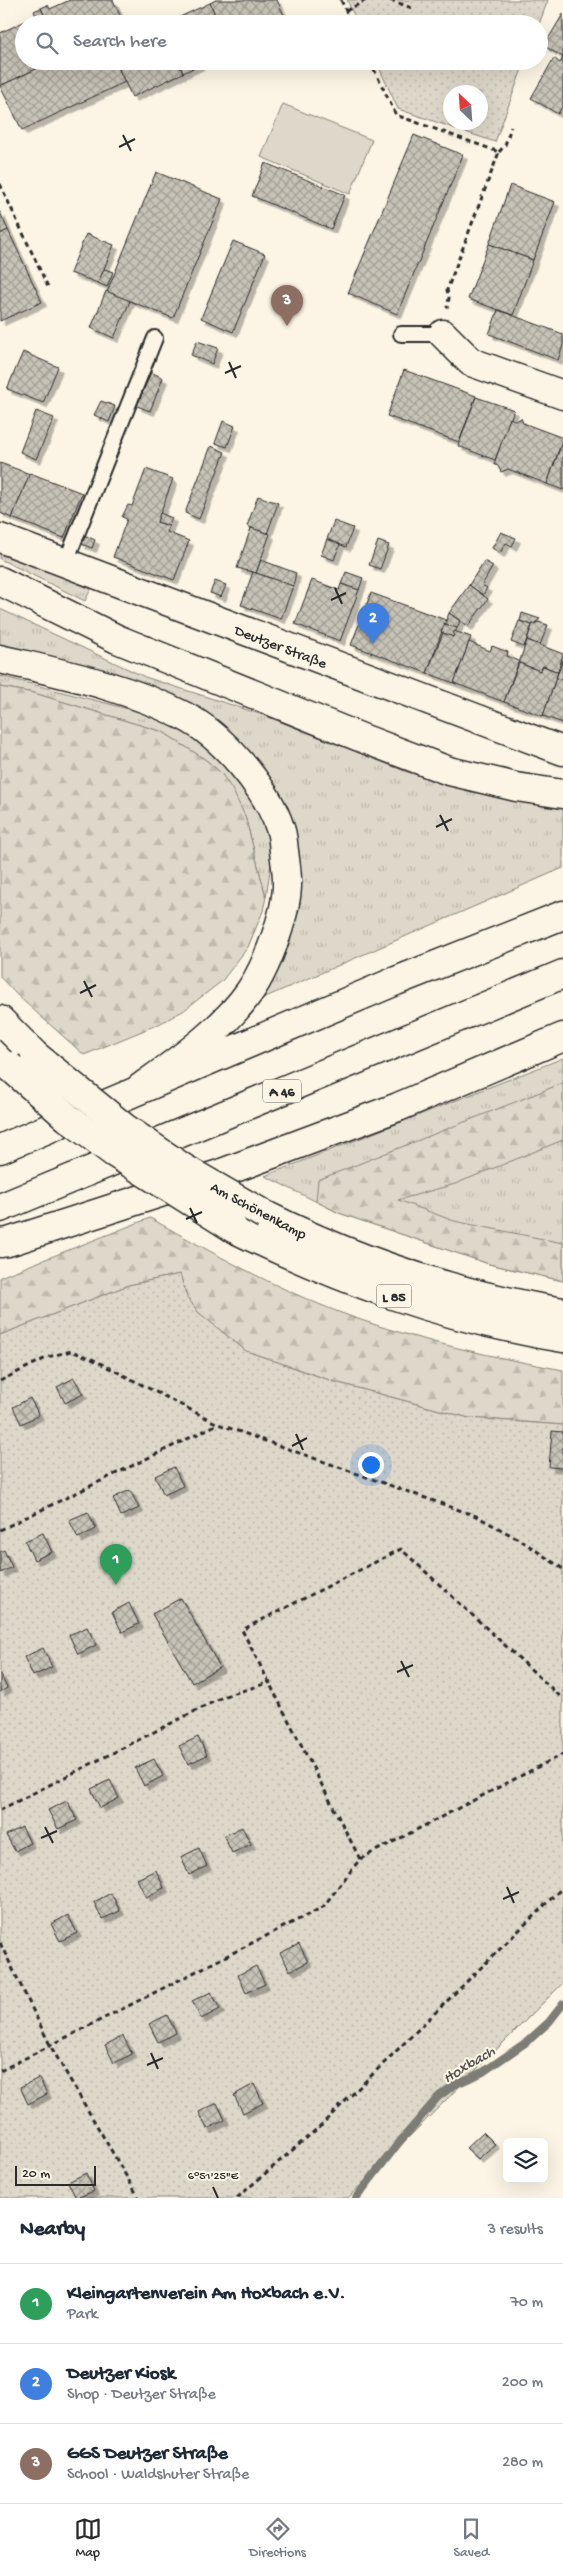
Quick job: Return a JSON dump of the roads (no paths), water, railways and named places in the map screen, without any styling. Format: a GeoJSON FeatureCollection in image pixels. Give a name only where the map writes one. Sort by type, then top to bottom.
{"type":"FeatureCollection","features":[{"type":"Feature","properties":{"kind":"main road"},"geometry":{"type":"LineString","coordinates":[[442,334],[471,362],[563,395]]}},
{"type":"Feature","properties":{"kind":"main road","name":"Deutzer Straße"},"geometry":{"type":"LineString","coordinates":[[0,538],[563,751]]}},
{"type":"Feature","properties":{"kind":"main road"},"geometry":{"type":"LineString","coordinates":[[0,581],[117,639],[449,771],[516,787],[563,794]]}},
{"type":"Feature","properties":{"kind":"main road"},"geometry":{"type":"LineString","coordinates":[[3,661],[127,690],[185,716],[228,749],[261,789],[281,829],[288,882],[278,929],[264,967],[250,990],[228,1017],[177,1061],[140,1088]]}},
{"type":"Feature","properties":{"kind":"main road"},"geometry":{"type":"LineString","coordinates":[[0,1149],[396,981],[563,915]]}},
{"type":"Feature","properties":{"kind":"main road","name":"A 46"},"geometry":{"type":"LineString","coordinates":[[0,1208],[563,974]]}},
{"type":"Feature","properties":{"kind":"main road","name":"Am Schönenkamp"},"geometry":{"type":"LineString","coordinates":[[0,1020],[35,1055],[133,1133],[186,1169],[265,1215],[315,1239],[394,1270],[441,1285],[563,1312]]}},
{"type":"Feature","properties":{"kind":"main road"},"geometry":{"type":"LineString","coordinates":[[0,1242],[8,1242],[219,1174],[398,1107],[563,1037]]}},
{"type":"Feature","properties":{"kind":"main road","name":"Am Schönenkamp"},"geometry":{"type":"LineString","coordinates":[[4,1062],[61,1112],[114,1153],[233,1228],[293,1257],[360,1285],[512,1330],[563,1338]]}},
{"type":"Feature","properties":{"kind":"lane"},"geometry":{"type":"LineString","coordinates":[[401,334],[442,334]]}},
{"type":"Feature","properties":{"kind":"lane"},"geometry":{"type":"LineString","coordinates":[[65,564],[155,338]]}},
{"type":"Feature","properties":{"kind":"waterway","name":"Hoxbach"},"geometry":{"type":"LineString","coordinates":[[356,2198],[397,2145],[438,2097],[454,2085],[483,2072],[528,2041],[549,2022],[563,2004]]}},
{"type":"Feature","properties":{"kind":"place","name":"GGS Deutzer Straße"},"geometry":{"type":"Point","coordinates":[287,326]}},
{"type":"Feature","properties":{"kind":"place","name":"Deutzer Kiosk"},"geometry":{"type":"Point","coordinates":[373,644]}},
{"type":"Feature","properties":{"kind":"place","name":"Kleingartenverein Am Hoxbach e.V."},"geometry":{"type":"Point","coordinates":[116,1585]}}]}
